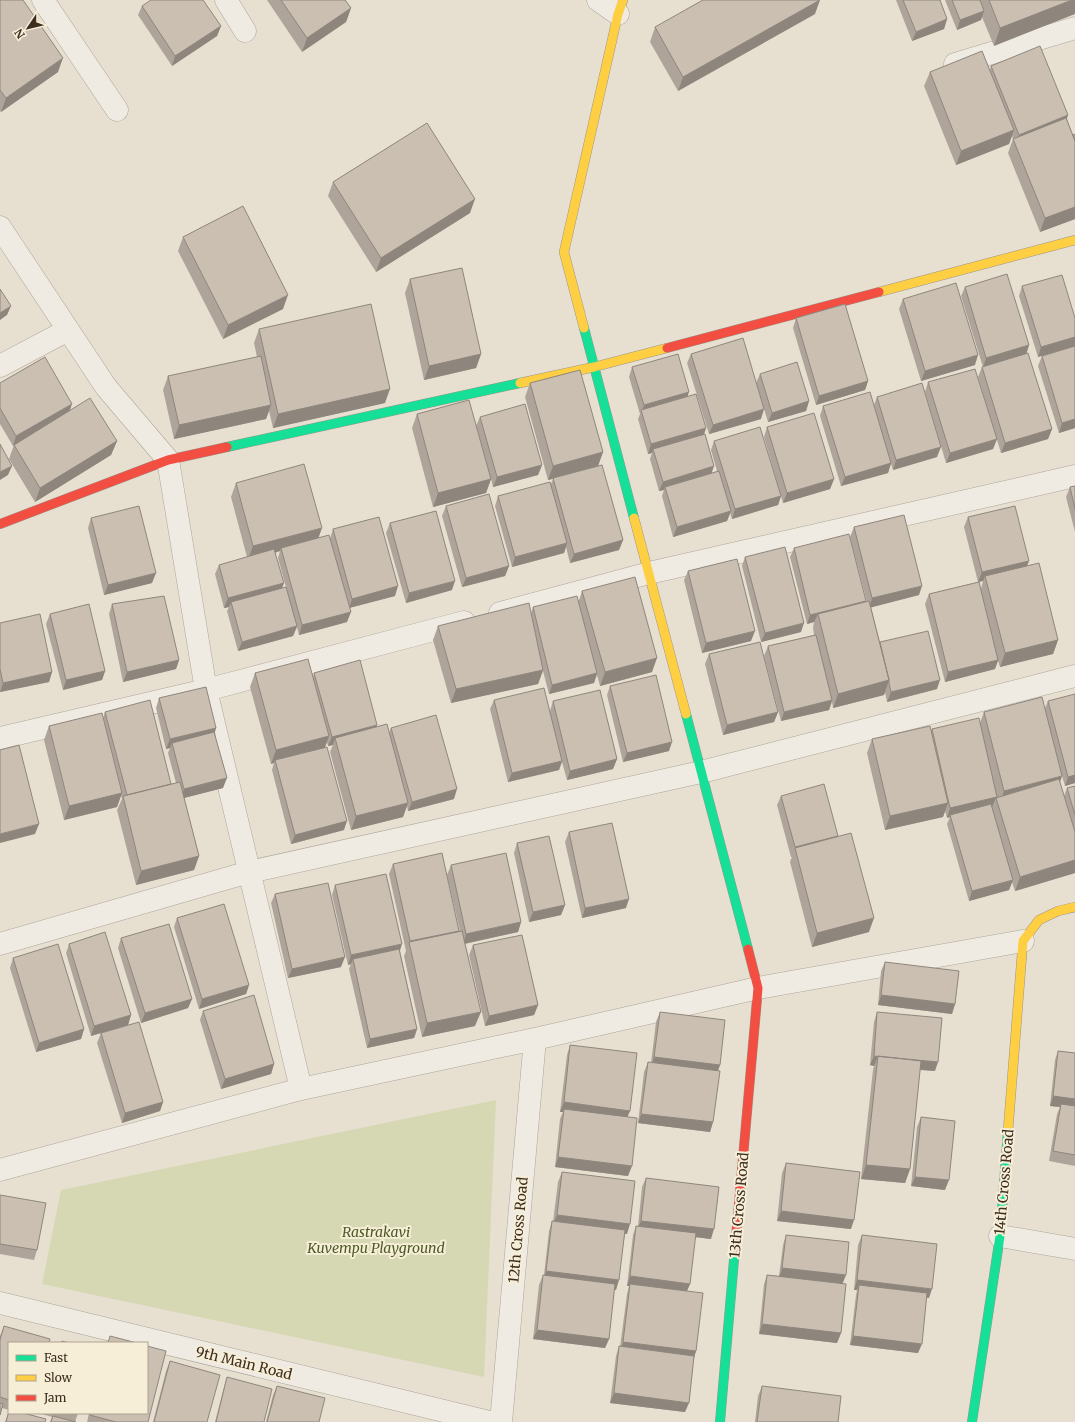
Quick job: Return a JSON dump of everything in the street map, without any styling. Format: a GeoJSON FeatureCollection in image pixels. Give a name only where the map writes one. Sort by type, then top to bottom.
{"type":"FeatureCollection","features":[{"type":"Feature","properties":{"kind":"street"},"geometry":{"type":"LineString","coordinates":[[43,0],[117,110]]}},
{"type":"Feature","properties":{"kind":"street"},"geometry":{"type":"LineString","coordinates":[[226,0],[245,31]]}},
{"type":"Feature","properties":{"kind":"street"},"geometry":{"type":"LineString","coordinates":[[598,0],[621,7]]}},
{"type":"Feature","properties":{"kind":"street","name":"13th Cross Road"},"geometry":{"type":"LineString","coordinates":[[621,7],[564,252],[758,988],[720,1422]]}},
{"type":"Feature","properties":{"kind":"street"},"geometry":{"type":"LineString","coordinates":[[935,70],[1075,28]]}},
{"type":"Feature","properties":{"kind":"street"},"geometry":{"type":"LineString","coordinates":[[0,227],[106,387],[168,460],[206,690],[301,1089]]}},
{"type":"Feature","properties":{"kind":"street"},"geometry":{"type":"LineString","coordinates":[[0,524],[168,460],[594,367],[1075,240]]}},
{"type":"Feature","properties":{"kind":"street"},"geometry":{"type":"LineString","coordinates":[[0,366],[68,330]]}},
{"type":"Feature","properties":{"kind":"street"},"geometry":{"type":"LineString","coordinates":[[0,738],[206,690],[649,573],[1075,476]]}},
{"type":"Feature","properties":{"kind":"street"},"geometry":{"type":"LineString","coordinates":[[0,944],[249,872],[701,772],[1075,676]]}},
{"type":"Feature","properties":{"kind":"street"},"geometry":{"type":"LineString","coordinates":[[0,1170],[301,1089],[535,1039],[758,988],[1023,941],[1039,920],[1058,911],[1075,907]]}},
{"type":"Feature","properties":{"kind":"street","name":"14th Cross Road"},"geometry":{"type":"LineString","coordinates":[[972,1422],[1000,1236],[1023,941]]}},
{"type":"Feature","properties":{"kind":"street","name":"12th Cross Road"},"geometry":{"type":"LineString","coordinates":[[501,1422],[535,1039]]}},
{"type":"Feature","properties":{"kind":"street"},"geometry":{"type":"LineString","coordinates":[[1000,1236],[1075,1249]]}},
{"type":"Feature","properties":{"kind":"street","name":"9th Main Road"},"geometry":{"type":"LineString","coordinates":[[0,1303],[489,1422]]}},
{"type":"Feature","properties":{"kind":"green space","name":"Rastrakavi Kuvempu Playground"},"geometry":{"type":"Polygon","coordinates":[[[496,1100],[484,1377],[42,1284],[61,1190],[496,1100]]]}},
{"type":"Feature","properties":{"kind":"building"},"geometry":{"type":"Polygon","coordinates":[[[0,0],[23,0],[63,58],[6,98],[0,90],[0,0]]]}},
{"type":"Feature","properties":{"kind":"building"},"geometry":{"type":"Polygon","coordinates":[[[151,0],[203,0],[221,26],[175,56],[142,6],[151,0]]]}},
{"type":"Feature","properties":{"kind":"building"},"geometry":{"type":"Polygon","coordinates":[[[281,0],[345,0],[351,8],[307,38],[281,0]]]}},
{"type":"Feature","properties":{"kind":"building"},"geometry":{"type":"Polygon","coordinates":[[[703,0],[820,0],[683,77],[655,27],[703,0]]]}},
{"type":"Feature","properties":{"kind":"building"},"geometry":{"type":"Polygon","coordinates":[[[903,0],[940,0],[947,19],[916,32],[903,0]]]}},
{"type":"Feature","properties":{"kind":"building"},"geometry":{"type":"Polygon","coordinates":[[[952,0],[980,0],[984,11],[960,20],[952,0]]]}},
{"type":"Feature","properties":{"kind":"building"},"geometry":{"type":"Polygon","coordinates":[[[989,0],[1072,0],[1000,28],[989,0]]]}},
{"type":"Feature","properties":{"kind":"building"},"geometry":{"type":"Polygon","coordinates":[[[1040,46],[1068,115],[1019,135],[991,66],[1040,46]]]}},
{"type":"Feature","properties":{"kind":"building"},"geometry":{"type":"Polygon","coordinates":[[[982,51],[1014,130],[961,151],[930,72],[982,51]]]}},
{"type":"Feature","properties":{"kind":"building"},"geometry":{"type":"Polygon","coordinates":[[[1066,118],[1075,141],[1075,207],[1045,218],[1013,139],[1066,118]]]}},
{"type":"Feature","properties":{"kind":"building"},"geometry":{"type":"Polygon","coordinates":[[[427,123],[475,199],[381,258],[333,182],[427,123]]]}},
{"type":"Feature","properties":{"kind":"building"},"geometry":{"type":"Polygon","coordinates":[[[243,206],[288,295],[228,325],[183,237],[243,206]]]}},
{"type":"Feature","properties":{"kind":"building"},"geometry":{"type":"Polygon","coordinates":[[[462,268],[481,354],[429,366],[410,279],[462,268]]]}},
{"type":"Feature","properties":{"kind":"building"},"geometry":{"type":"Polygon","coordinates":[[[1007,274],[1029,345],[986,358],[965,287],[1007,274]]]}},
{"type":"Feature","properties":{"kind":"building"},"geometry":{"type":"Polygon","coordinates":[[[1062,275],[1075,318],[1075,337],[1041,347],[1022,286],[1062,275]]]}},
{"type":"Feature","properties":{"kind":"building"},"geometry":{"type":"Polygon","coordinates":[[[956,283],[978,355],[925,371],[903,299],[956,283]]]}},
{"type":"Feature","properties":{"kind":"building"},"geometry":{"type":"Polygon","coordinates":[[[0,289],[11,306],[0,313],[0,289]]]}},
{"type":"Feature","properties":{"kind":"building"},"geometry":{"type":"Polygon","coordinates":[[[371,304],[390,389],[278,414],[259,329],[371,304]]]}},
{"type":"Feature","properties":{"kind":"building"},"geometry":{"type":"Polygon","coordinates":[[[845,304],[868,381],[819,396],[796,318],[845,304]]]}},
{"type":"Feature","properties":{"kind":"building"},"geometry":{"type":"Polygon","coordinates":[[[743,338],[764,409],[713,425],[691,354],[743,338]]]}},
{"type":"Feature","properties":{"kind":"building"},"geometry":{"type":"Polygon","coordinates":[[[1075,346],[1075,419],[1062,423],[1042,356],[1075,346]]]}},
{"type":"Feature","properties":{"kind":"building"},"geometry":{"type":"Polygon","coordinates":[[[1028,353],[1052,429],[1005,443],[982,367],[1028,353]]]}},
{"type":"Feature","properties":{"kind":"building"},"geometry":{"type":"Polygon","coordinates":[[[678,354],[689,392],[644,405],[632,367],[678,354]]]}},
{"type":"Feature","properties":{"kind":"building"},"geometry":{"type":"Polygon","coordinates":[[[261,356],[271,405],[179,425],[168,376],[261,356]]]}},
{"type":"Feature","properties":{"kind":"building"},"geometry":{"type":"Polygon","coordinates":[[[45,357],[72,404],[16,436],[0,408],[0,383],[45,357]]]}},
{"type":"Feature","properties":{"kind":"building"},"geometry":{"type":"Polygon","coordinates":[[[797,362],[809,401],[772,413],[760,374],[797,362]]]}},
{"type":"Feature","properties":{"kind":"building"},"geometry":{"type":"Polygon","coordinates":[[[975,369],[997,439],[950,453],[928,382],[975,369]]]}},
{"type":"Feature","properties":{"kind":"building"},"geometry":{"type":"Polygon","coordinates":[[[580,370],[603,452],[553,466],[530,383],[580,370]]]}},
{"type":"Feature","properties":{"kind":"building"},"geometry":{"type":"Polygon","coordinates":[[[922,383],[941,447],[896,460],[877,397],[922,383]]]}},
{"type":"Feature","properties":{"kind":"building"},"geometry":{"type":"Polygon","coordinates":[[[870,392],[891,463],[845,477],[823,406],[870,392]]]}},
{"type":"Feature","properties":{"kind":"building"},"geometry":{"type":"Polygon","coordinates":[[[696,394],[706,428],[651,444],[641,410],[696,394]]]}},
{"type":"Feature","properties":{"kind":"building"},"geometry":{"type":"Polygon","coordinates":[[[90,398],[117,441],[40,488],[14,445],[90,398]]]}},
{"type":"Feature","properties":{"kind":"building"},"geometry":{"type":"Polygon","coordinates":[[[469,400],[491,479],[438,493],[417,414],[469,400]]]}},
{"type":"Feature","properties":{"kind":"building"},"geometry":{"type":"Polygon","coordinates":[[[525,404],[542,465],[497,477],[480,417],[525,404]]]}},
{"type":"Feature","properties":{"kind":"building"},"geometry":{"type":"Polygon","coordinates":[[[814,413],[834,479],[787,493],[767,427],[814,413]]]}},
{"type":"Feature","properties":{"kind":"building"},"geometry":{"type":"Polygon","coordinates":[[[760,427],[781,496],[735,509],[714,441],[760,427]]]}},
{"type":"Feature","properties":{"kind":"building"},"geometry":{"type":"Polygon","coordinates":[[[705,434],[714,466],[663,482],[653,449],[705,434]]]}},
{"type":"Feature","properties":{"kind":"building"},"geometry":{"type":"Polygon","coordinates":[[[0,444],[12,466],[0,472],[0,444]]]}},
{"type":"Feature","properties":{"kind":"building"},"geometry":{"type":"Polygon","coordinates":[[[304,464],[322,528],[253,546],[236,483],[304,464]]]}},
{"type":"Feature","properties":{"kind":"building"},"geometry":{"type":"Polygon","coordinates":[[[602,465],[623,540],[574,554],[553,478],[602,465]]]}},
{"type":"Feature","properties":{"kind":"building"},"geometry":{"type":"Polygon","coordinates":[[[719,471],[731,511],[677,527],[665,487],[719,471]]]}},
{"type":"Feature","properties":{"kind":"building"},"geometry":{"type":"Polygon","coordinates":[[[550,482],[567,543],[515,557],[498,496],[550,482]]]}},
{"type":"Feature","properties":{"kind":"building"},"geometry":{"type":"Polygon","coordinates":[[[1075,486],[1075,509],[1070,487],[1075,486]]]}},
{"type":"Feature","properties":{"kind":"building"},"geometry":{"type":"Polygon","coordinates":[[[489,494],[509,566],[466,578],[446,506],[489,494]]]}},
{"type":"Feature","properties":{"kind":"building"},"geometry":{"type":"Polygon","coordinates":[[[139,506],[156,573],[108,585],[91,518],[139,506]]]}},
{"type":"Feature","properties":{"kind":"building"},"geometry":{"type":"Polygon","coordinates":[[[1015,506],[1029,561],[982,572],[968,517],[1015,506]]]}},
{"type":"Feature","properties":{"kind":"building"},"geometry":{"type":"Polygon","coordinates":[[[436,511],[455,581],[409,593],[390,523],[436,511]]]}},
{"type":"Feature","properties":{"kind":"building"},"geometry":{"type":"Polygon","coordinates":[[[904,515],[922,586],[872,598],[854,527],[904,515]]]}},
{"type":"Feature","properties":{"kind":"building"},"geometry":{"type":"Polygon","coordinates":[[[379,517],[398,586],[352,599],[333,529],[379,517]]]}},
{"type":"Feature","properties":{"kind":"building"},"geometry":{"type":"Polygon","coordinates":[[[849,534],[866,601],[810,615],[794,548],[849,534]]]}},
{"type":"Feature","properties":{"kind":"building"},"geometry":{"type":"Polygon","coordinates":[[[329,535],[351,612],[302,625],[281,548],[329,535]]]}},
{"type":"Feature","properties":{"kind":"building"},"geometry":{"type":"Polygon","coordinates":[[[785,547],[804,623],[765,633],[745,557],[785,547]]]}},
{"type":"Feature","properties":{"kind":"building"},"geometry":{"type":"Polygon","coordinates":[[[274,549],[284,583],[228,598],[219,565],[274,549]]]}},
{"type":"Feature","properties":{"kind":"building"},"geometry":{"type":"Polygon","coordinates":[[[737,559],[755,631],[706,643],[688,571],[737,559]]]}},
{"type":"Feature","properties":{"kind":"building"},"geometry":{"type":"Polygon","coordinates":[[[1039,563],[1058,640],[1005,653],[985,576],[1039,563]]]}},
{"type":"Feature","properties":{"kind":"building"},"geometry":{"type":"Polygon","coordinates":[[[635,577],[657,658],[605,672],[582,591],[635,577]]]}},
{"type":"Feature","properties":{"kind":"building"},"geometry":{"type":"Polygon","coordinates":[[[979,582],[998,660],[948,672],[929,594],[979,582]]]}},
{"type":"Feature","properties":{"kind":"building"},"geometry":{"type":"Polygon","coordinates":[[[286,587],[297,626],[242,642],[231,602],[286,587]]]}},
{"type":"Feature","properties":{"kind":"building"},"geometry":{"type":"Polygon","coordinates":[[[164,596],[179,660],[127,672],[112,604],[164,596]]]}},
{"type":"Feature","properties":{"kind":"building"},"geometry":{"type":"Polygon","coordinates":[[[577,596],[597,673],[552,685],[533,607],[577,596]]]}},
{"type":"Feature","properties":{"kind":"building"},"geometry":{"type":"Polygon","coordinates":[[[869,601],[889,680],[838,694],[818,614],[869,601]]]}},
{"type":"Feature","properties":{"kind":"building"},"geometry":{"type":"Polygon","coordinates":[[[529,603],[543,670],[456,689],[438,626],[529,603]]]}},
{"type":"Feature","properties":{"kind":"building"},"geometry":{"type":"Polygon","coordinates":[[[89,604],[105,671],[66,680],[50,614],[89,604]]]}},
{"type":"Feature","properties":{"kind":"building"},"geometry":{"type":"Polygon","coordinates":[[[40,614],[52,672],[3,683],[0,669],[0,623],[40,614]]]}},
{"type":"Feature","properties":{"kind":"building"},"geometry":{"type":"Polygon","coordinates":[[[928,631],[940,680],[891,692],[880,642],[928,631]]]}},
{"type":"Feature","properties":{"kind":"building"},"geometry":{"type":"Polygon","coordinates":[[[816,635],[832,700],[784,712],[768,646],[816,635]]]}},
{"type":"Feature","properties":{"kind":"building"},"geometry":{"type":"Polygon","coordinates":[[[760,642],[778,712],[727,725],[709,654],[760,642]]]}},
{"type":"Feature","properties":{"kind":"building"},"geometry":{"type":"Polygon","coordinates":[[[308,659],[329,736],[276,750],[255,673],[308,659]]]}},
{"type":"Feature","properties":{"kind":"building"},"geometry":{"type":"Polygon","coordinates":[[[360,660],[377,725],[332,737],[314,673],[360,660]]]}},
{"type":"Feature","properties":{"kind":"building"},"geometry":{"type":"Polygon","coordinates":[[[656,675],[672,742],[627,753],[610,686],[656,675]]]}},
{"type":"Feature","properties":{"kind":"building"},"geometry":{"type":"Polygon","coordinates":[[[206,687],[216,728],[170,739],[159,698],[206,687]]]}},
{"type":"Feature","properties":{"kind":"building"},"geometry":{"type":"Polygon","coordinates":[[[544,688],[562,761],[512,773],[494,700],[544,688]]]}},
{"type":"Feature","properties":{"kind":"building"},"geometry":{"type":"Polygon","coordinates":[[[600,690],[617,759],[570,771],[553,701],[600,690]]]}},
{"type":"Feature","properties":{"kind":"building"},"geometry":{"type":"Polygon","coordinates":[[[1075,694],[1075,775],[1068,777],[1048,701],[1075,694]]]}},
{"type":"Feature","properties":{"kind":"building"},"geometry":{"type":"Polygon","coordinates":[[[1042,697],[1062,776],[1004,791],[984,712],[1042,697]]]}},
{"type":"Feature","properties":{"kind":"building"},"geometry":{"type":"Polygon","coordinates":[[[150,700],[171,784],[127,795],[105,712],[150,700]]]}},
{"type":"Feature","properties":{"kind":"building"},"geometry":{"type":"Polygon","coordinates":[[[102,713],[122,793],[69,806],[49,726],[102,713]]]}},
{"type":"Feature","properties":{"kind":"building"},"geometry":{"type":"Polygon","coordinates":[[[436,715],[457,789],[412,802],[391,728],[436,715]]]}},
{"type":"Feature","properties":{"kind":"building"},"geometry":{"type":"Polygon","coordinates":[[[979,718],[997,797],[950,808],[932,729],[979,718]]]}},
{"type":"Feature","properties":{"kind":"building"},"geometry":{"type":"Polygon","coordinates":[[[387,724],[408,803],[356,816],[335,738],[387,724]]]}},
{"type":"Feature","properties":{"kind":"building"},"geometry":{"type":"Polygon","coordinates":[[[930,726],[948,803],[890,816],[872,739],[930,726]]]}},
{"type":"Feature","properties":{"kind":"building"},"geometry":{"type":"Polygon","coordinates":[[[214,732],[227,778],[184,789],[172,743],[214,732]]]}},
{"type":"Feature","properties":{"kind":"building"},"geometry":{"type":"Polygon","coordinates":[[[19,745],[39,824],[0,834],[0,750],[19,745]]]}},
{"type":"Feature","properties":{"kind":"building"},"geometry":{"type":"Polygon","coordinates":[[[327,747],[347,821],[295,835],[275,760],[327,747]]]}},
{"type":"Feature","properties":{"kind":"building"},"geometry":{"type":"Polygon","coordinates":[[[1059,779],[1075,832],[1075,860],[1020,877],[996,798],[1059,779]]]}},
{"type":"Feature","properties":{"kind":"building"},"geometry":{"type":"Polygon","coordinates":[[[180,782],[199,856],[141,871],[123,796],[180,782]]]}},
{"type":"Feature","properties":{"kind":"building"},"geometry":{"type":"Polygon","coordinates":[[[824,784],[838,836],[795,847],[781,796],[824,784]]]}},
{"type":"Feature","properties":{"kind":"building"},"geometry":{"type":"Polygon","coordinates":[[[1075,786],[1075,815],[1067,788],[1075,786]]]}},
{"type":"Feature","properties":{"kind":"building"},"geometry":{"type":"Polygon","coordinates":[[[991,804],[1013,880],[972,891],[950,815],[991,804]]]}},
{"type":"Feature","properties":{"kind":"building"},"geometry":{"type":"Polygon","coordinates":[[[612,823],[629,899],[585,908],[569,832],[612,823]]]}},
{"type":"Feature","properties":{"kind":"building"},"geometry":{"type":"Polygon","coordinates":[[[851,833],[874,918],[817,933],[795,848],[851,833]]]}},
{"type":"Feature","properties":{"kind":"building"},"geometry":{"type":"Polygon","coordinates":[[[549,836],[565,905],[533,912],[517,843],[549,836]]]}},
{"type":"Feature","properties":{"kind":"building"},"geometry":{"type":"Polygon","coordinates":[[[442,853],[459,931],[410,941],[393,864],[442,853]]]}},
{"type":"Feature","properties":{"kind":"building"},"geometry":{"type":"Polygon","coordinates":[[[506,853],[521,922],[466,934],[451,865],[506,853]]]}},
{"type":"Feature","properties":{"kind":"building"},"geometry":{"type":"Polygon","coordinates":[[[386,874],[402,944],[351,955],[335,885],[386,874]]]}},
{"type":"Feature","properties":{"kind":"building"},"geometry":{"type":"Polygon","coordinates":[[[328,883],[345,957],[292,969],[275,894],[328,883]]]}},
{"type":"Feature","properties":{"kind":"building"},"geometry":{"type":"Polygon","coordinates":[[[224,904],[249,985],[202,999],[177,918],[224,904]]]}},
{"type":"Feature","properties":{"kind":"building"},"geometry":{"type":"Polygon","coordinates":[[[169,924],[192,999],[145,1013],[121,938],[169,924]]]}},
{"type":"Feature","properties":{"kind":"building"},"geometry":{"type":"Polygon","coordinates":[[[462,931],[481,1012],[427,1023],[409,942],[462,931]]]}},
{"type":"Feature","properties":{"kind":"building"},"geometry":{"type":"Polygon","coordinates":[[[105,932],[131,1015],[94,1026],[69,944],[105,932]]]}},
{"type":"Feature","properties":{"kind":"building"},"geometry":{"type":"Polygon","coordinates":[[[522,935],[538,1005],[489,1016],[473,945],[522,935]]]}},
{"type":"Feature","properties":{"kind":"building"},"geometry":{"type":"Polygon","coordinates":[[[58,944],[84,1029],[39,1043],[13,958],[58,944]]]}},
{"type":"Feature","properties":{"kind":"building"},"geometry":{"type":"Polygon","coordinates":[[[399,949],[417,1029],[370,1039],[353,959],[399,949]]]}},
{"type":"Feature","properties":{"kind":"building"},"geometry":{"type":"Polygon","coordinates":[[[885,962],[959,971],[955,1004],[881,995],[885,962]]]}},
{"type":"Feature","properties":{"kind":"building"},"geometry":{"type":"Polygon","coordinates":[[[254,995],[274,1064],[225,1079],[203,1011],[254,995]]]}},
{"type":"Feature","properties":{"kind":"building"},"geometry":{"type":"Polygon","coordinates":[[[660,1012],[725,1020],[720,1065],[654,1057],[660,1012]]]}},
{"type":"Feature","properties":{"kind":"building"},"geometry":{"type":"Polygon","coordinates":[[[877,1012],[942,1018],[938,1062],[874,1056],[877,1012]]]}},
{"type":"Feature","properties":{"kind":"building"},"geometry":{"type":"Polygon","coordinates":[[[139,1022],[163,1102],[125,1113],[101,1033],[139,1022]]]}},
{"type":"Feature","properties":{"kind":"building"},"geometry":{"type":"Polygon","coordinates":[[[570,1045],[637,1053],[630,1111],[564,1102],[570,1045]]]}},
{"type":"Feature","properties":{"kind":"building"},"geometry":{"type":"Polygon","coordinates":[[[1058,1051],[1075,1053],[1075,1099],[1053,1096],[1058,1051]]]}},
{"type":"Feature","properties":{"kind":"building"},"geometry":{"type":"Polygon","coordinates":[[[878,1056],[921,1061],[910,1169],[866,1165],[878,1056]]]}},
{"type":"Feature","properties":{"kind":"building"},"geometry":{"type":"Polygon","coordinates":[[[648,1062],[720,1071],[713,1122],[641,1114],[648,1062]]]}},
{"type":"Feature","properties":{"kind":"building"},"geometry":{"type":"Polygon","coordinates":[[[1061,1104],[1075,1106],[1075,1155],[1053,1151],[1061,1104]]]}},
{"type":"Feature","properties":{"kind":"building"},"geometry":{"type":"Polygon","coordinates":[[[564,1109],[637,1118],[632,1166],[558,1157],[564,1109]]]}},
{"type":"Feature","properties":{"kind":"building"},"geometry":{"type":"Polygon","coordinates":[[[921,1117],[955,1121],[949,1180],[915,1177],[921,1117]]]}},
{"type":"Feature","properties":{"kind":"building"},"geometry":{"type":"Polygon","coordinates":[[[786,1163],[860,1172],[854,1220],[781,1211],[786,1163]]]}},
{"type":"Feature","properties":{"kind":"building"},"geometry":{"type":"Polygon","coordinates":[[[562,1172],[635,1181],[630,1224],[557,1215],[562,1172]]]}},
{"type":"Feature","properties":{"kind":"building"},"geometry":{"type":"Polygon","coordinates":[[[646,1178],[719,1187],[714,1229],[641,1221],[646,1178]]]}},
{"type":"Feature","properties":{"kind":"building"},"geometry":{"type":"Polygon","coordinates":[[[0,1195],[46,1203],[37,1250],[0,1244],[0,1195]]]}},
{"type":"Feature","properties":{"kind":"building"},"geometry":{"type":"Polygon","coordinates":[[[552,1221],[625,1230],[619,1280],[546,1271],[552,1221]]]}},
{"type":"Feature","properties":{"kind":"building"},"geometry":{"type":"Polygon","coordinates":[[[636,1226],[696,1233],[690,1284],[630,1276],[636,1226]]]}},
{"type":"Feature","properties":{"kind":"building"},"geometry":{"type":"Polygon","coordinates":[[[786,1235],[849,1242],[846,1275],[782,1268],[786,1235]]]}},
{"type":"Feature","properties":{"kind":"building"},"geometry":{"type":"Polygon","coordinates":[[[862,1235],[937,1244],[932,1289],[857,1280],[862,1235]]]}},
{"type":"Feature","properties":{"kind":"building"},"geometry":{"type":"Polygon","coordinates":[[[543,1275],[615,1284],[609,1339],[537,1330],[543,1275]]]}},
{"type":"Feature","properties":{"kind":"building"},"geometry":{"type":"Polygon","coordinates":[[[767,1275],[846,1284],[841,1333],[762,1324],[767,1275]]]}},
{"type":"Feature","properties":{"kind":"building"},"geometry":{"type":"Polygon","coordinates":[[[630,1284],[703,1293],[696,1351],[623,1342],[630,1284]]]}},
{"type":"Feature","properties":{"kind":"building"},"geometry":{"type":"Polygon","coordinates":[[[859,1285],[927,1293],[922,1344],[853,1336],[859,1285]]]}},
{"type":"Feature","properties":{"kind":"building"},"geometry":{"type":"Polygon","coordinates":[[[4,1326],[50,1339],[49,1342],[8,1342],[8,1400],[0,1397],[0,1340],[4,1326]]]}},
{"type":"Feature","properties":{"kind":"building"},"geometry":{"type":"Polygon","coordinates":[[[110,1336],[133,1342],[108,1342],[110,1336]]]}},
{"type":"Feature","properties":{"kind":"building"},"geometry":{"type":"Polygon","coordinates":[[[148,1346],[166,1351],[148,1422],[116,1422],[90,1415],[148,1414],[148,1346]]]}},
{"type":"Feature","properties":{"kind":"building"},"geometry":{"type":"Polygon","coordinates":[[[619,1346],[694,1356],[689,1403],[614,1393],[619,1346]]]}},
{"type":"Feature","properties":{"kind":"building"},"geometry":{"type":"Polygon","coordinates":[[[170,1361],[220,1375],[207,1422],[154,1422],[170,1361]]]}},
{"type":"Feature","properties":{"kind":"building"},"geometry":{"type":"Polygon","coordinates":[[[227,1377],[272,1389],[264,1422],[216,1422],[227,1377]]]}},
{"type":"Feature","properties":{"kind":"building"},"geometry":{"type":"Polygon","coordinates":[[[277,1386],[325,1398],[319,1422],[267,1422],[277,1386]]]}},
{"type":"Feature","properties":{"kind":"building"},"geometry":{"type":"Polygon","coordinates":[[[762,1386],[841,1396],[838,1422],[757,1422],[762,1386]]]}},
{"type":"Feature","properties":{"kind":"building"},"geometry":{"type":"Polygon","coordinates":[[[0,1403],[3,1404],[0,1415],[0,1403]]]}},
{"type":"Feature","properties":{"kind":"building"},"geometry":{"type":"Polygon","coordinates":[[[8,1414],[27,1414],[46,1419],[45,1422],[6,1422],[8,1414]]]}},
{"type":"Feature","properties":{"kind":"building"},"geometry":{"type":"Polygon","coordinates":[[[53,1416],[76,1422],[51,1422],[53,1416]]]}},
{"type":"Feature","properties":{"kind":"traffic: fast"},"geometry":{"type":"LineString","coordinates":[[584,328],[634,518]]}},
{"type":"Feature","properties":{"kind":"traffic: fast"},"geometry":{"type":"LineString","coordinates":[[227,447],[520,383]]}},
{"type":"Feature","properties":{"kind":"traffic: fast"},"geometry":{"type":"LineString","coordinates":[[686,714],[748,949]]}},
{"type":"Feature","properties":{"kind":"traffic: fast"},"geometry":{"type":"LineString","coordinates":[[972,1422],[1000,1236],[1008,1131]]}},
{"type":"Feature","properties":{"kind":"traffic: fast"},"geometry":{"type":"LineString","coordinates":[[720,1422],[735,1248]]}},
{"type":"Feature","properties":{"kind":"traffic: slow"},"geometry":{"type":"LineString","coordinates":[[584,328],[564,252],[618,14],[623,0]]}},
{"type":"Feature","properties":{"kind":"traffic: slow"},"geometry":{"type":"LineString","coordinates":[[879,292],[1075,240]]}},
{"type":"Feature","properties":{"kind":"traffic: slow"},"geometry":{"type":"LineString","coordinates":[[520,383],[594,367],[667,348]]}},
{"type":"Feature","properties":{"kind":"traffic: slow"},"geometry":{"type":"LineString","coordinates":[[634,518],[686,714]]}},
{"type":"Feature","properties":{"kind":"traffic: slow"},"geometry":{"type":"LineString","coordinates":[[1008,1131],[1023,941],[1039,920],[1058,911],[1075,907]]}},
{"type":"Feature","properties":{"kind":"traffic: jam"},"geometry":{"type":"LineString","coordinates":[[667,348],[879,292]]}},
{"type":"Feature","properties":{"kind":"traffic: jam"},"geometry":{"type":"LineString","coordinates":[[0,524],[168,460],[227,447]]}},
{"type":"Feature","properties":{"kind":"traffic: jam"},"geometry":{"type":"LineString","coordinates":[[735,1248],[758,988],[748,949]]}}]}
